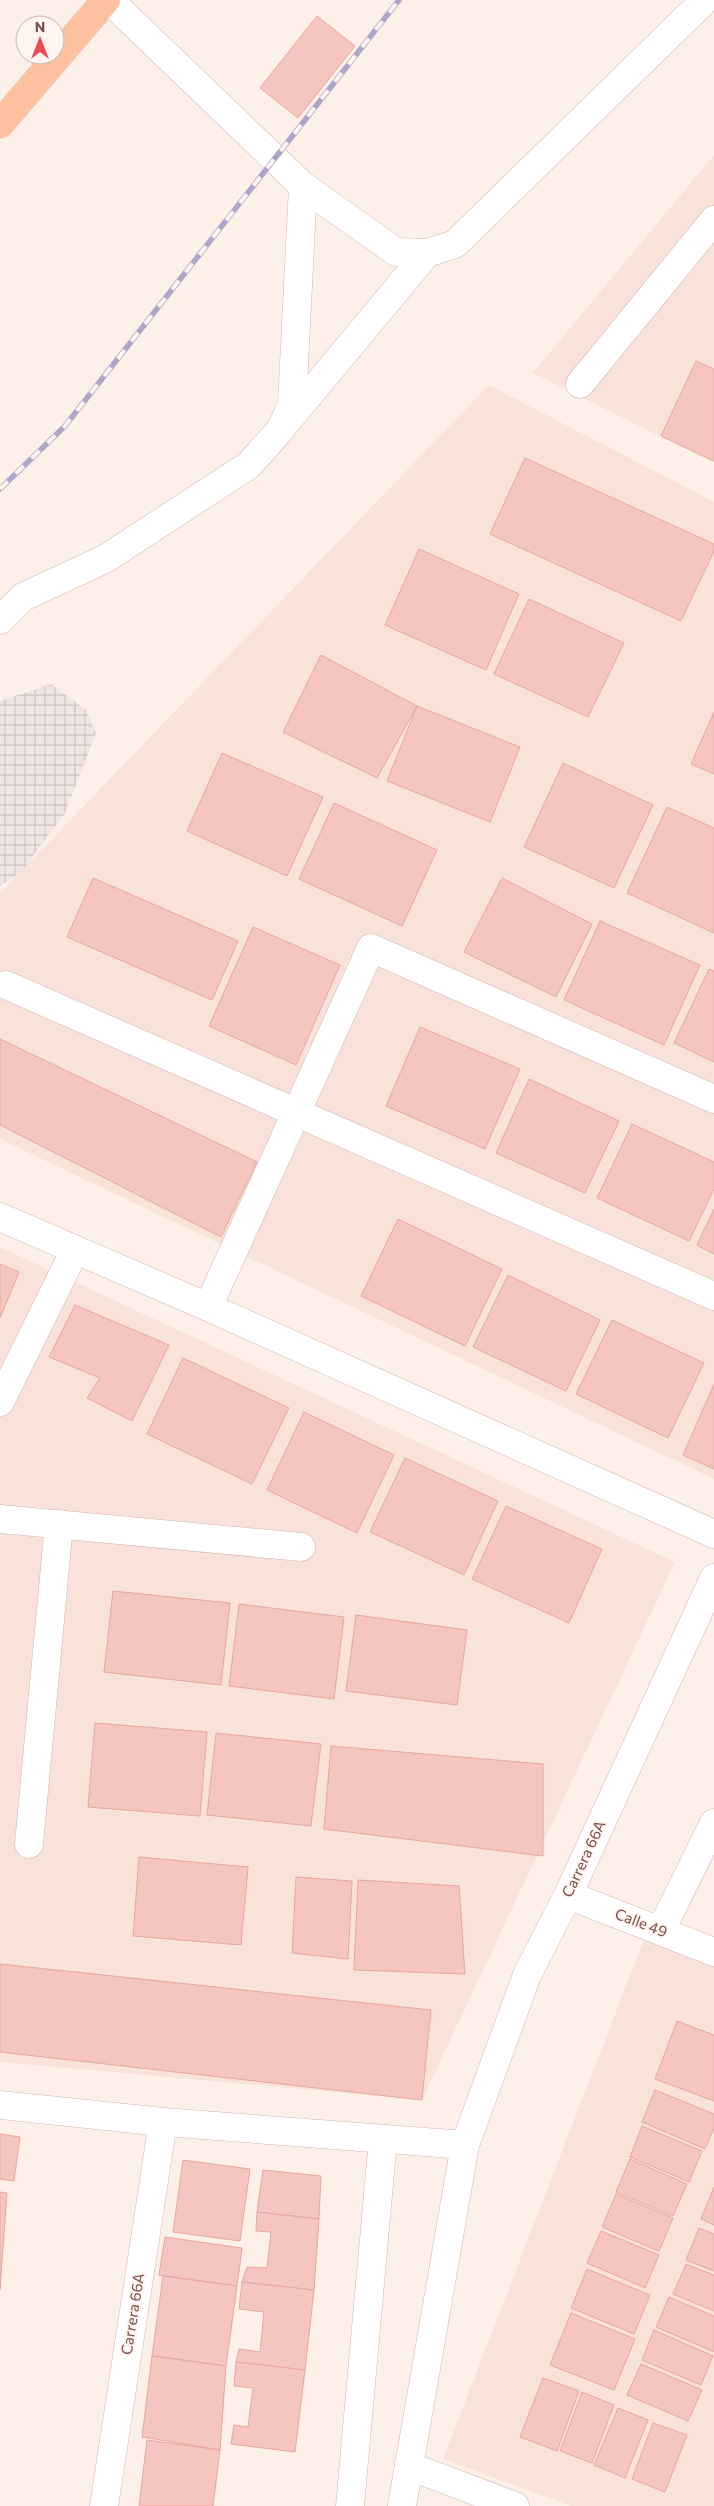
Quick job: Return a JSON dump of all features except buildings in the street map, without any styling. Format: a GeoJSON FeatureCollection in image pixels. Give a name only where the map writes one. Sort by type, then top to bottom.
{"type":"FeatureCollection","features":[{"type":"Feature","properties":{"kind":"main road"},"geometry":{"type":"LineString","coordinates":[[0,124],[108,0]]}},
{"type":"Feature","properties":{"kind":"street"},"geometry":{"type":"LineString","coordinates":[[108,0],[303,186],[396,252],[427,253],[455,244],[705,0]]}},
{"type":"Feature","properties":{"kind":"street"},"geometry":{"type":"LineString","coordinates":[[281,429],[292,404],[303,186]]}},
{"type":"Feature","properties":{"kind":"street"},"geometry":{"type":"LineString","coordinates":[[580,384],[714,220]]}},
{"type":"Feature","properties":{"kind":"street"},"geometry":{"type":"LineString","coordinates":[[0,620],[24,597],[105,559],[249,465],[427,253]]}},
{"type":"Feature","properties":{"kind":"street"},"geometry":{"type":"LineString","coordinates":[[208,1307],[298,1113],[371,948],[714,1099]]}},
{"type":"Feature","properties":{"kind":"street"},"geometry":{"type":"LineString","coordinates":[[6,985],[714,1296]]}},
{"type":"Feature","properties":{"kind":"street"},"geometry":{"type":"LineString","coordinates":[[0,1217],[208,1307],[714,1534]]}},
{"type":"Feature","properties":{"kind":"street"},"geometry":{"type":"LineString","coordinates":[[0,1402],[75,1250]]}},
{"type":"Feature","properties":{"kind":"street"},"geometry":{"type":"LineString","coordinates":[[0,1518],[301,1547]]}},
{"type":"Feature","properties":{"kind":"street"},"geometry":{"type":"LineString","coordinates":[[29,1844],[59,1524]]}},
{"type":"Feature","properties":{"kind":"street","name":"Carrera 66A"},"geometry":{"type":"LineString","coordinates":[[402,2506],[465,2145],[528,1975],[568,1895],[714,1578]]}},
{"type":"Feature","properties":{"kind":"street"},"geometry":{"type":"LineString","coordinates":[[661,1930],[714,1823]]}},
{"type":"Feature","properties":{"kind":"street","name":"Calle 49"},"geometry":{"type":"LineString","coordinates":[[568,1895],[714,1952]]}},
{"type":"Feature","properties":{"kind":"street"},"geometry":{"type":"LineString","coordinates":[[0,2105],[163,2122],[465,2145]]}},
{"type":"Feature","properties":{"kind":"street","name":"Carrera 66A"},"geometry":{"type":"LineString","coordinates":[[104,2506],[163,2122]]}},
{"type":"Feature","properties":{"kind":"street"},"geometry":{"type":"LineString","coordinates":[[350,2506],[383,2139]]}},
{"type":"Feature","properties":{"kind":"street"},"geometry":{"type":"LineString","coordinates":[[409,2466],[515,2506]]}},
{"type":"Feature","properties":{"kind":"street","name":"Carrera 66A"},"geometry":{"type":"LineString","coordinates":[[409,2466],[409,2506]]}},
{"type":"Feature","properties":{"kind":"shaded area"},"geometry":{"type":"Polygon","coordinates":[[[714,155],[714,463],[533,373],[714,155]]]}},
{"type":"Feature","properties":{"kind":"shaded area"},"geometry":{"type":"Polygon","coordinates":[[[489,385],[714,502],[714,1479],[0,1139],[0,893],[489,385]]]}},
{"type":"Feature","properties":{"kind":"shaded area"},"geometry":{"type":"Polygon","coordinates":[[[51,684],[86,710],[96,733],[65,813],[21,872],[0,886],[0,701],[51,684]]]}},
{"type":"Feature","properties":{"kind":"shaded area"},"geometry":{"type":"Polygon","coordinates":[[[0,1247],[675,1562],[422,2100],[0,2062],[0,1247]]]}},
{"type":"Feature","properties":{"kind":"shaded area"},"geometry":{"type":"Polygon","coordinates":[[[650,1924],[714,1949],[714,2506],[571,2506],[443,2459],[650,1924]]]}},
{"type":"Feature","properties":{"kind":"railway"},"geometry":{"type":"LineString","coordinates":[[0,489],[65,426],[399,0]]}}]}
